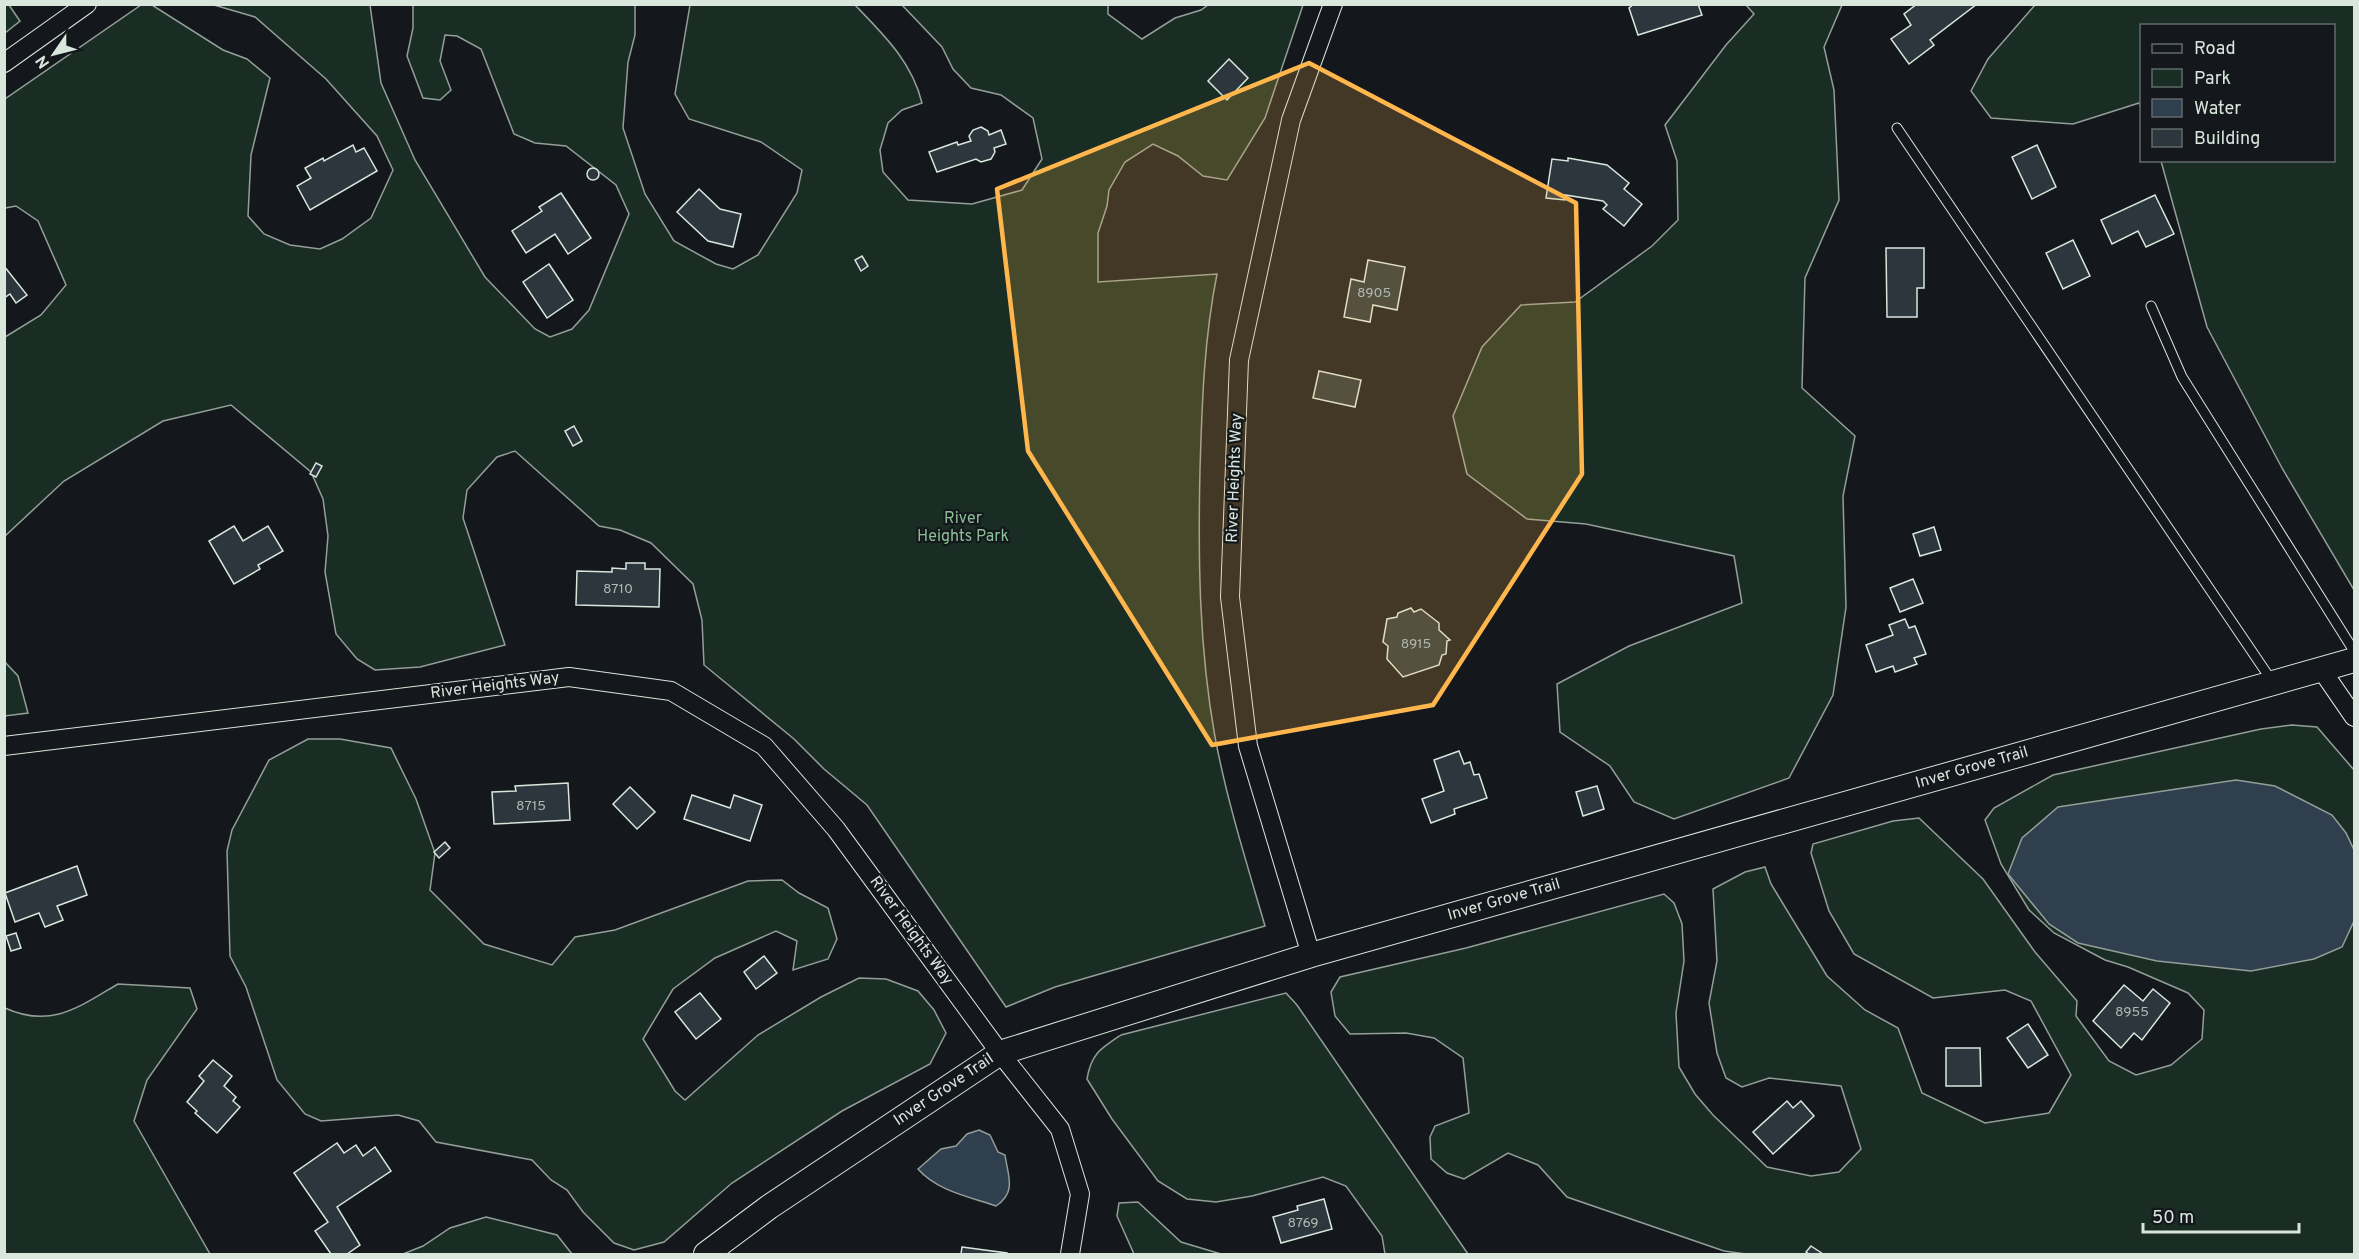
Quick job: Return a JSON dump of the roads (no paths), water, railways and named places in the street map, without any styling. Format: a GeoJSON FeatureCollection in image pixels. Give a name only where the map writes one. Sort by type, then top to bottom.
{"type":"FeatureCollection","features":[{"type":"Feature","properties":{"kind":"street"},"geometry":{"type":"LineString","coordinates":[[4,63],[87,4]]}},
{"type":"Feature","properties":{"kind":"street","name":"River Heights Way"},"geometry":{"type":"LineString","coordinates":[[1311,955],[1248,746],[1230,597],[1239,360],[1291,120],[1333,4]]}},
{"type":"Feature","properties":{"kind":"street","name":"Inver Grove Trail"},"geometry":{"type":"LineString","coordinates":[[705,1254],[769,1207],[1000,1053],[1311,955],[2355,660]]}},
{"type":"Feature","properties":{"kind":"street"},"geometry":{"type":"LineString","coordinates":[[2322,669],[2355,717]]}},
{"type":"Feature","properties":{"kind":"street","name":"River Heights Way"},"geometry":{"type":"LineString","coordinates":[[4,746],[570,677],[671,691],[764,746],[836,829],[1000,1053],[1060,1129],[1080,1194],[1070,1254]]}},
{"type":"Feature","properties":{"kind":"lane"},"geometry":{"type":"LineString","coordinates":[[1897,128],[2274,682]]}},
{"type":"Feature","properties":{"kind":"lane"},"geometry":{"type":"LineString","coordinates":[[2151,306],[2182,377],[2355,651]]}},
{"type":"Feature","properties":{"kind":"water"},"geometry":{"type":"Polygon","coordinates":[[[2236,780],[2275,786],[2332,815],[2346,833],[2354,850],[2354,921],[2342,947],[2314,959],[2251,971],[2157,961],[2078,943],[2049,924],[2008,874],[2022,838],[2058,807],[2236,780]]]}},
{"type":"Feature","properties":{"kind":"water"},"geometry":{"type":"Polygon","coordinates":[[[979,1130],[990,1135],[998,1152],[1005,1155],[1009,1189],[1003,1201],[996,1206],[944,1188],[918,1169],[941,1149],[956,1146],[967,1134],[979,1130]]]}},
{"type":"Feature","properties":{"kind":"park label","name":"River Heights Park"},"geometry":{"type":"Point","coordinates":[963,528]}}]}
